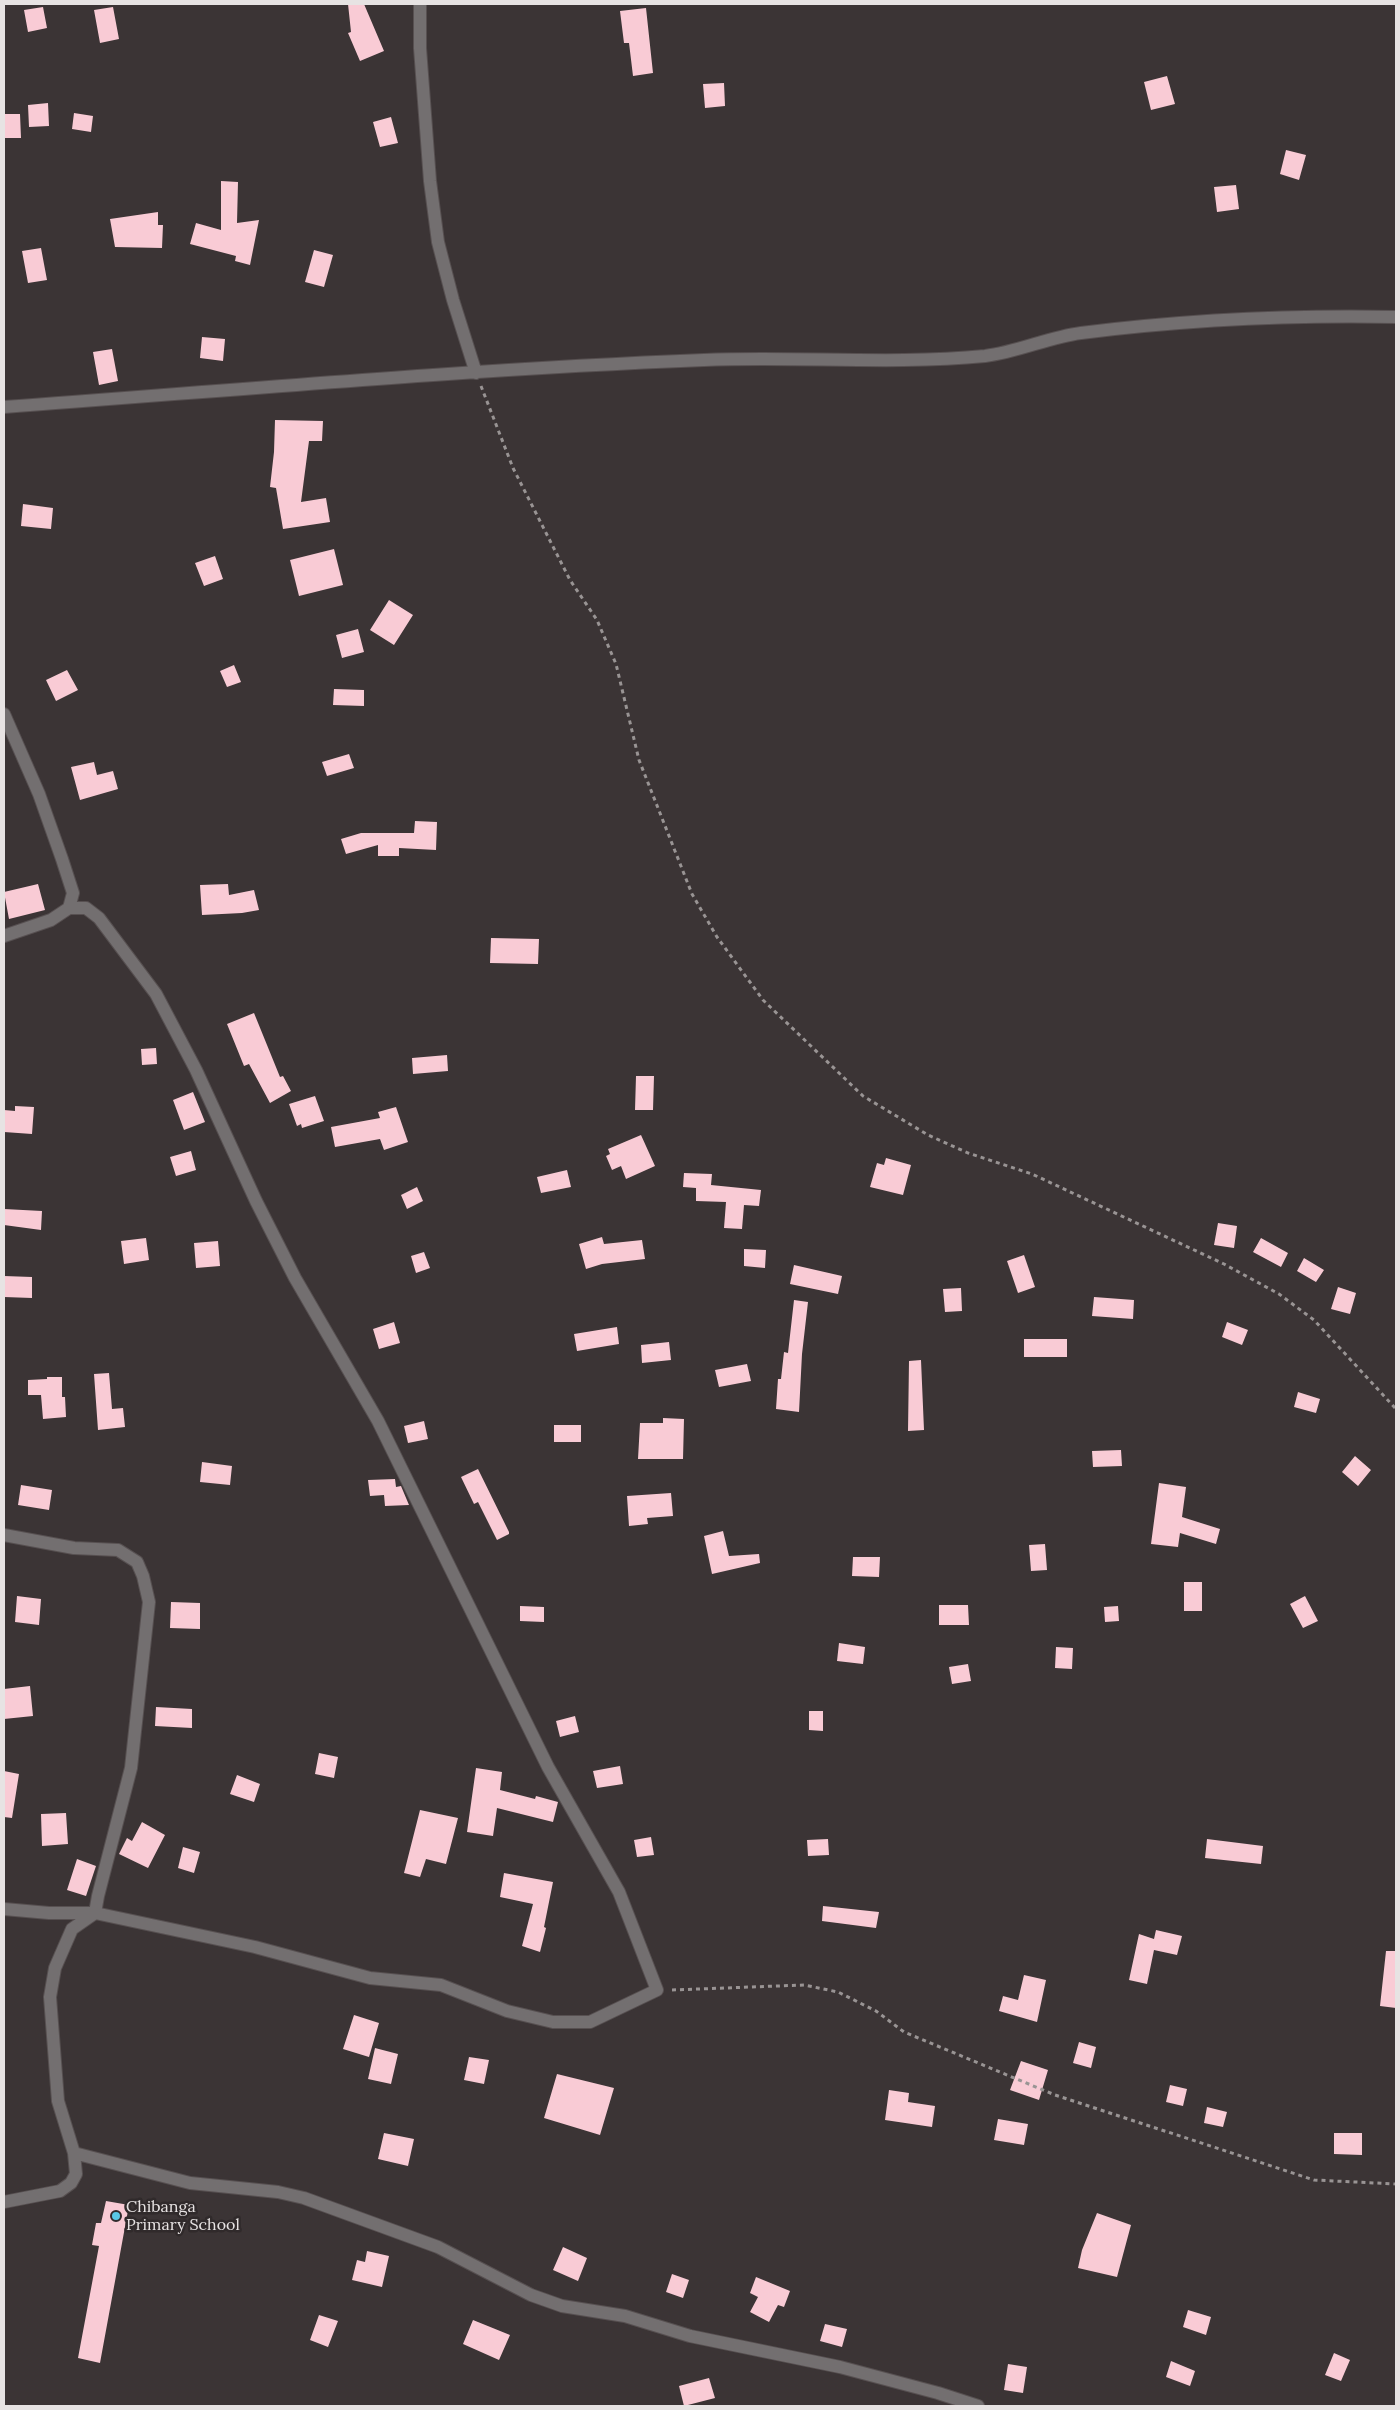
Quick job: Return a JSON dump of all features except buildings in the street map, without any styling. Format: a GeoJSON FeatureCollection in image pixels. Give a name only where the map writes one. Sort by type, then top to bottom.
{"type":"FeatureCollection","features":[{"type":"Feature","properties":{"kind":"street"},"geometry":{"type":"LineString","coordinates":[[420,4],[420,48],[438,242],[453,300],[476,373]]}},
{"type":"Feature","properties":{"kind":"street"},"geometry":{"type":"LineString","coordinates":[[4,407],[476,373],[706,360],[907,359],[988,356],[1076,333],[1174,323],[1325,316],[1396,317]]}},
{"type":"Feature","properties":{"kind":"street"},"geometry":{"type":"LineString","coordinates":[[4,714],[39,794],[62,859],[73,893],[69,908]]}},
{"type":"Feature","properties":{"kind":"street"},"geometry":{"type":"LineString","coordinates":[[4,936],[51,920],[69,908],[86,908],[99,918],[156,994],[196,1070],[256,1200],[295,1278],[378,1421],[548,1767],[619,1892],[657,1990],[590,2022],[553,2022],[507,2011],[441,1985],[370,1978],[255,1947],[95,1912],[49,1913],[4,1909]]}},
{"type":"Feature","properties":{"kind":"street"},"geometry":{"type":"LineString","coordinates":[[4,1535],[74,1548],[118,1550],[137,1562],[143,1576],[149,1602],[148,1626],[131,1768],[95,1912],[72,1929],[55,1968],[50,1997],[58,2101],[74,2153],[76,2174],[71,2184],[60,2191],[4,2202]]}},
{"type":"Feature","properties":{"kind":"street"},"geometry":{"type":"LineString","coordinates":[[74,2153],[190,2183],[278,2192],[304,2198],[438,2248],[531,2295],[562,2306],[625,2316],[690,2336],[840,2368],[938,2393],[978,2406]]}},
{"type":"Feature","properties":{"kind":"path"},"geometry":{"type":"LineString","coordinates":[[476,373],[513,468],[570,580],[597,620],[616,664],[638,760],[692,894],[717,937],[762,1000],[863,1096],[928,1136],[968,1153],[1032,1174],[1224,1264],[1279,1294],[1314,1320],[1396,1409]]}},
{"type":"Feature","properties":{"kind":"path"},"geometry":{"type":"LineString","coordinates":[[657,1990],[804,1985],[838,1992],[876,2011],[904,2032],[1055,2095],[1314,2180],[1396,2184]]}},
{"type":"Feature","properties":{"kind":"place","name":"Chibanga Primary School"},"geometry":{"type":"Point","coordinates":[116,2216]}}]}
